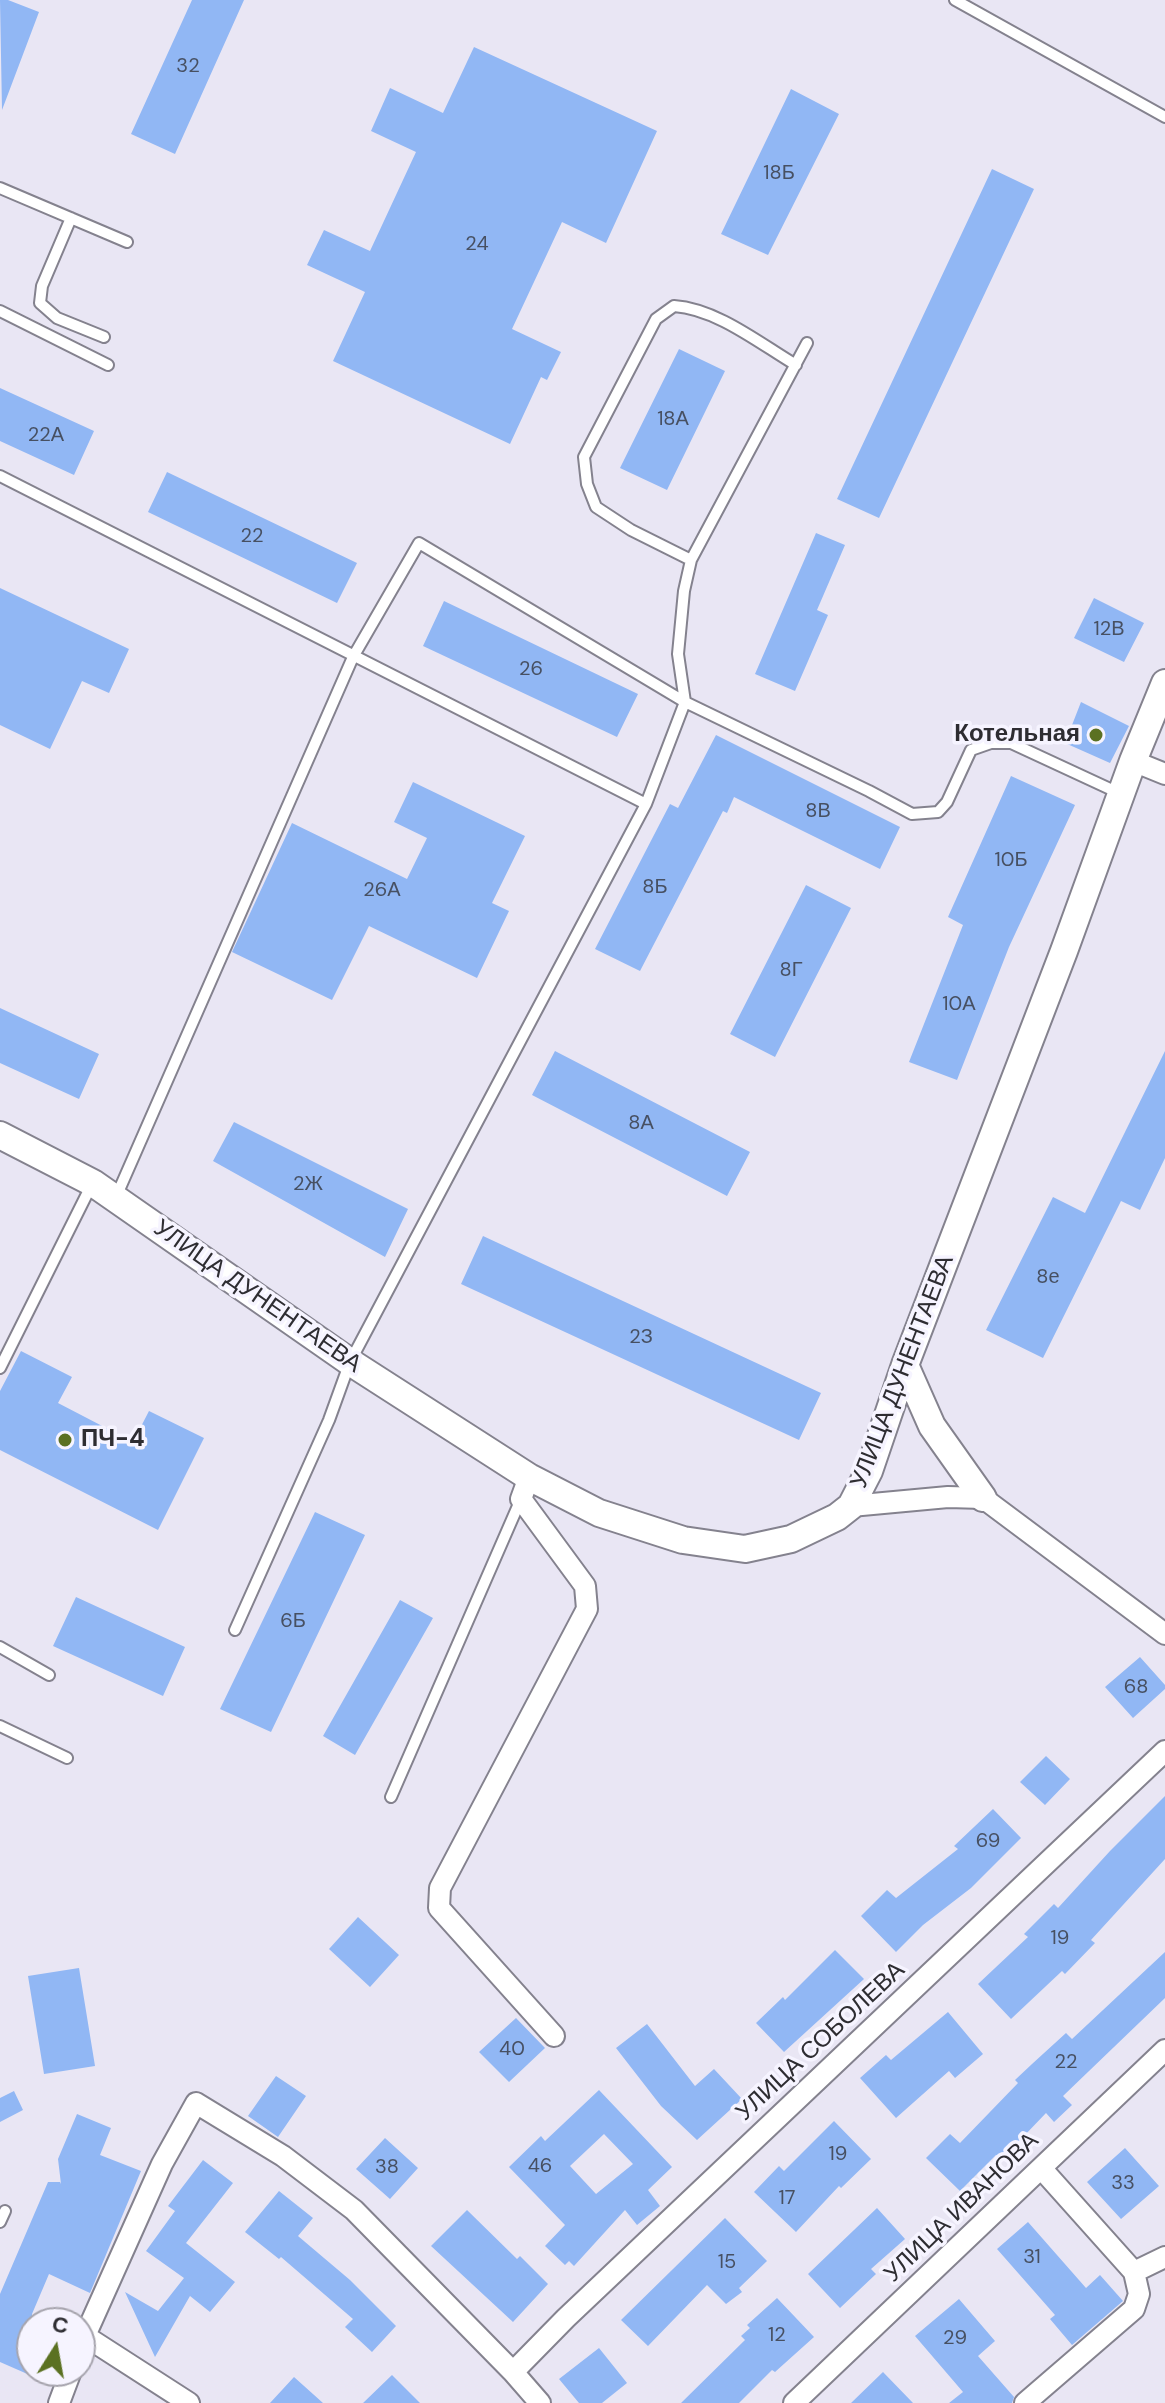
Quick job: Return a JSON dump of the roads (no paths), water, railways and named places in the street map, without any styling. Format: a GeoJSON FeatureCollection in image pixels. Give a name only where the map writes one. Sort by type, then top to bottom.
{"type":"FeatureCollection","features":[{"type":"Feature","properties":{"kind":"street","name":"УЛИЦА ДУНЕНТАЕВА"},"geometry":{"type":"LineString","coordinates":[[0,1135],[93,1183],[525,1488],[683,1540],[745,1549],[791,1539],[837,1517],[851,1506],[869,1471],[905,1365],[1165,683]]}},
{"type":"Feature","properties":{"kind":"street"},"geometry":{"type":"LineString","coordinates":[[1133,761],[1165,774]]}},
{"type":"Feature","properties":{"kind":"street"},"geometry":{"type":"LineString","coordinates":[[905,1365],[932,1426],[983,1498],[1165,1634]]}},
{"type":"Feature","properties":{"kind":"street"},"geometry":{"type":"LineString","coordinates":[[525,1488],[585,1586],[587,1609],[440,1888],[439,1908],[554,2036]]}},
{"type":"Feature","properties":{"kind":"street"},"geometry":{"type":"LineString","coordinates":[[851,1506],[936,1498],[983,1498]]}},
{"type":"Feature","properties":{"kind":"street","name":"УЛИЦА СОБОЛЕВА"},"geometry":{"type":"LineString","coordinates":[[513,2372],[566,2318],[1165,1751]]}},
{"type":"Feature","properties":{"kind":"street","name":"УЛИЦА ИВАНОВА"},"geometry":{"type":"LineString","coordinates":[[794,2403],[1165,2050]]}},
{"type":"Feature","properties":{"kind":"street"},"geometry":{"type":"LineString","coordinates":[[96,2311],[162,2164],[196,2103],[283,2156],[354,2210],[540,2403]]}},
{"type":"Feature","properties":{"kind":"street"},"geometry":{"type":"LineString","coordinates":[[1025,2403],[1134,2309],[1139,2294],[1134,2272],[1041,2168]]}},
{"type":"Feature","properties":{"kind":"street"},"geometry":{"type":"LineString","coordinates":[[1134,2272],[1165,2257]]}},
{"type":"Feature","properties":{"kind":"street"},"geometry":{"type":"LineString","coordinates":[[96,2350],[189,2403]]}},
{"type":"Feature","properties":{"kind":"lane"},"geometry":{"type":"LineString","coordinates":[[955,0],[1165,117]]}},
{"type":"Feature","properties":{"kind":"lane"},"geometry":{"type":"LineString","coordinates":[[0,188],[127,242]]}},
{"type":"Feature","properties":{"kind":"lane"},"geometry":{"type":"LineString","coordinates":[[71,218],[42,286],[40,303],[57,318],[104,337]]}},
{"type":"Feature","properties":{"kind":"lane"},"geometry":{"type":"LineString","coordinates":[[691,560],[631,530],[596,507],[587,484],[584,457],[626,374],[656,319],[674,306],[689,307],[724,322],[796,365]]}},
{"type":"Feature","properties":{"kind":"lane"},"geometry":{"type":"LineString","coordinates":[[0,311],[108,365]]}},
{"type":"Feature","properties":{"kind":"lane"},"geometry":{"type":"LineString","coordinates":[[235,1630],[329,1420],[350,1362],[646,804],[685,702],[678,654],[684,591],[691,560],[807,343]]}},
{"type":"Feature","properties":{"kind":"lane"},"geometry":{"type":"LineString","coordinates":[[0,476],[646,804]]}},
{"type":"Feature","properties":{"kind":"lane"},"geometry":{"type":"LineString","coordinates":[[116,1199],[353,657],[419,543],[685,702],[912,814],[938,812],[947,802],[971,750],[991,743],[1011,743],[1121,794]]}},
{"type":"Feature","properties":{"kind":"lane"},"geometry":{"type":"LineString","coordinates":[[0,1368],[93,1183]]}},
{"type":"Feature","properties":{"kind":"lane"},"geometry":{"type":"LineString","coordinates":[[391,1797],[525,1488]]}},
{"type":"Feature","properties":{"kind":"lane"},"geometry":{"type":"LineString","coordinates":[[0,1647],[49,1675]]}},
{"type":"Feature","properties":{"kind":"lane"},"geometry":{"type":"LineString","coordinates":[[0,1726],[67,1758]]}},
{"type":"Feature","properties":{"kind":"place","name":"Котельная"},"geometry":{"type":"Point","coordinates":[1096,735]}},
{"type":"Feature","properties":{"kind":"place","name":"ПЧ-4"},"geometry":{"type":"Point","coordinates":[65,1440]}}]}
